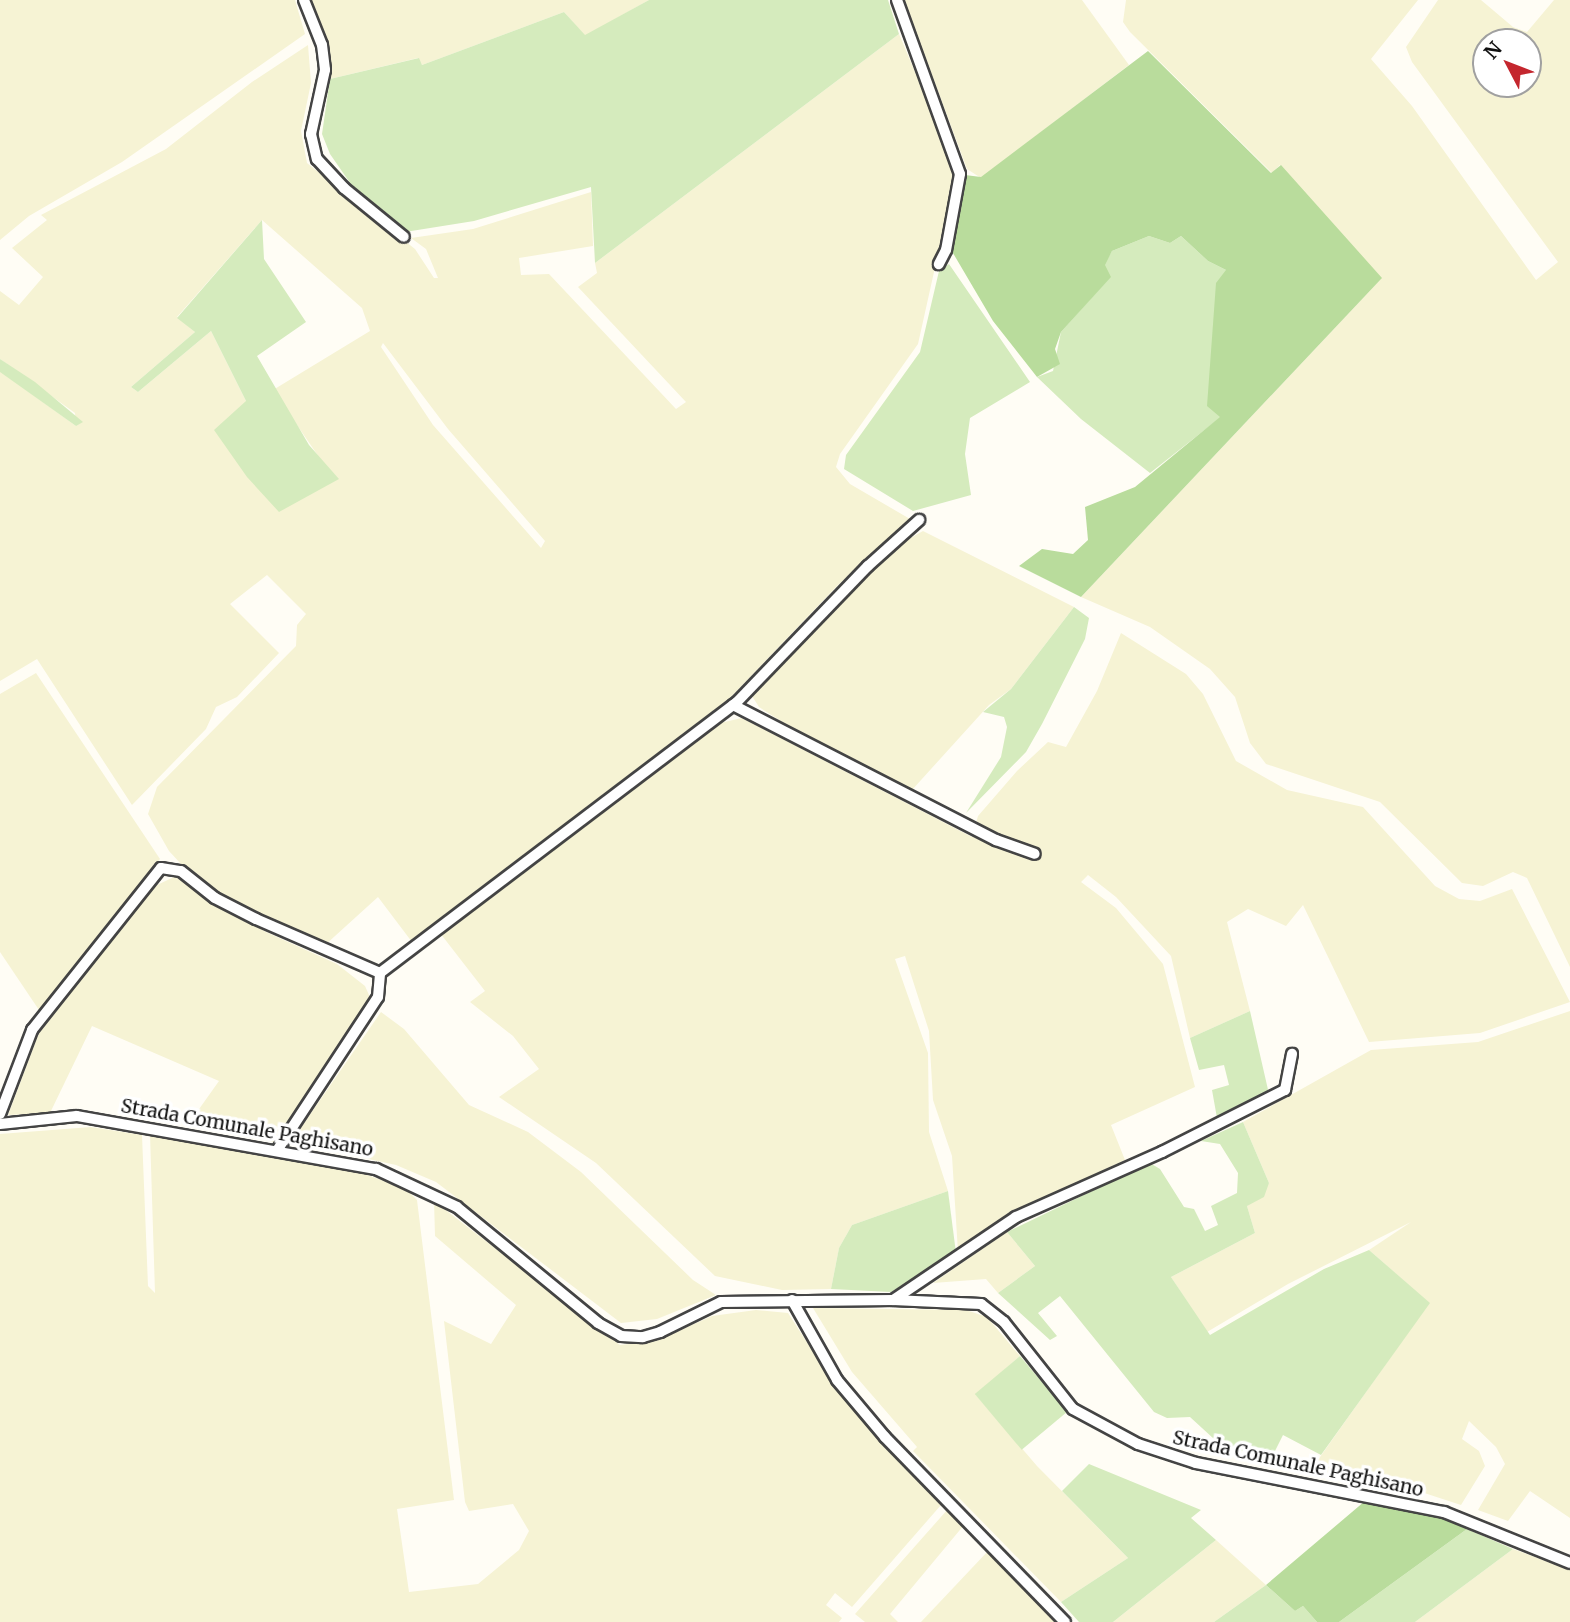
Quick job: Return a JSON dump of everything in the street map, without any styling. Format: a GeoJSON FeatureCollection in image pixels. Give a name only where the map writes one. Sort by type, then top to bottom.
{"type":"FeatureCollection","features":[{"type":"Feature","properties":{"kind":"street"},"geometry":{"type":"LineString","coordinates":[[304,0],[322,45],[325,70],[311,134],[317,159],[344,188],[404,237]]}},
{"type":"Feature","properties":{"kind":"street"},"geometry":{"type":"LineString","coordinates":[[897,0],[960,174],[946,250],[939,264]]}},
{"type":"Feature","properties":{"kind":"street"},"geometry":{"type":"LineString","coordinates":[[380,973],[733,705],[868,566],[919,520]]}},
{"type":"Feature","properties":{"kind":"street"},"geometry":{"type":"LineString","coordinates":[[733,705],[996,840],[1035,854]]}},
{"type":"Feature","properties":{"kind":"street"},"geometry":{"type":"LineString","coordinates":[[0,1114],[32,1030],[161,869],[181,871],[215,898],[256,919],[380,973]]}},
{"type":"Feature","properties":{"kind":"street"},"geometry":{"type":"LineString","coordinates":[[278,1149],[379,998],[380,973]]}},
{"type":"Feature","properties":{"kind":"street"},"geometry":{"type":"LineString","coordinates":[[893,1300],[1016,1217],[1162,1152],[1285,1090],[1292,1054]]}},
{"type":"Feature","properties":{"kind":"street","name":"Strada Comunale Paghisano"},"geometry":{"type":"LineString","coordinates":[[0,1124],[77,1116],[278,1149],[376,1169],[425,1189],[457,1207],[598,1323],[621,1336],[643,1337],[660,1332],[721,1302],[893,1300],[981,1304],[1004,1322],[1073,1409],[1138,1444],[1196,1463],[1444,1513],[1570,1563]]}},
{"type":"Feature","properties":{"kind":"street"},"geometry":{"type":"LineString","coordinates":[[792,1300],[837,1380],[877,1428],[1065,1622]]}},
{"type":"Feature","properties":{"kind":"shaded area"},"geometry":{"type":"Polygon","coordinates":[[[0,0],[295,0],[305,34],[122,162],[29,216],[0,240],[0,0]]]}},
{"type":"Feature","properties":{"kind":"shaded area"},"geometry":{"type":"Polygon","coordinates":[[[310,0],[649,0],[585,36],[564,12],[422,65],[418,58],[330,79],[326,44],[310,0]]]}},
{"type":"Feature","properties":{"kind":"shaded area"},"geometry":{"type":"Polygon","coordinates":[[[904,0],[1082,0],[1129,65],[981,178],[967,169],[904,0]]]}},
{"type":"Feature","properties":{"kind":"shaded area"},"geometry":{"type":"Polygon","coordinates":[[[1126,0],[1418,0],[1371,59],[1412,106],[1536,280],[1558,262],[1412,62],[1406,47],[1438,0],[1481,0],[1516,28],[1472,28],[1472,98],[1542,98],[1542,28],[1530,28],[1554,0],[1570,0],[1570,967],[1527,878],[1513,872],[1483,886],[1462,883],[1380,802],[1266,764],[1250,743],[1235,697],[1210,669],[1150,627],[1081,597],[1381,279],[1280,165],[1272,173],[1123,22],[1126,0]]]}},
{"type":"Feature","properties":{"kind":"shaded area"},"geometry":{"type":"Polygon","coordinates":[[[899,34],[954,164],[954,182],[918,344],[840,454],[836,467],[850,484],[910,519],[837,586],[729,699],[412,942],[378,897],[324,946],[230,902],[194,878],[169,851],[148,814],[157,787],[296,646],[297,625],[306,614],[267,575],[230,604],[279,653],[237,697],[216,707],[206,729],[132,805],[37,659],[0,681],[0,371],[76,426],[75,413],[0,359],[0,291],[19,305],[43,277],[12,248],[47,220],[41,215],[166,149],[252,82],[308,45],[311,83],[301,131],[307,163],[415,249],[434,278],[438,278],[426,249],[411,238],[473,229],[591,192],[593,246],[519,258],[521,275],[549,274],[676,409],[686,402],[578,287],[597,273],[595,263],[899,34]],[[262,220],[177,317],[195,332],[131,387],[138,392],[211,331],[246,401],[338,478],[323,463],[273,390],[370,331],[362,308],[262,220]],[[383,343],[381,347],[433,425],[541,548],[545,541],[448,429],[383,343]]]}},
{"type":"Feature","properties":{"kind":"shaded area"},"geometry":{"type":"Polygon","coordinates":[[[923,531],[1074,607],[1011,689],[989,705],[912,790],[784,723],[759,707],[752,696],[859,580],[896,546],[923,531]]]}},
{"type":"Feature","properties":{"kind":"shaded area"},"geometry":{"type":"Polygon","coordinates":[[[1121,633],[1186,674],[1203,694],[1236,761],[1287,790],[1363,807],[1435,886],[1459,899],[1480,901],[1512,889],[1570,1002],[1480,1033],[1369,1042],[1303,905],[1286,926],[1248,909],[1227,922],[1250,1011],[1190,1038],[1171,956],[1116,897],[1088,875],[1081,882],[1116,908],[1163,964],[1195,1087],[1111,1125],[1125,1160],[1004,1217],[958,1252],[952,1156],[933,1100],[929,1031],[905,956],[895,959],[928,1053],[929,1132],[948,1191],[852,1225],[839,1248],[831,1289],[782,1290],[715,1276],[596,1163],[499,1097],[539,1069],[513,1036],[470,1002],[485,991],[440,933],[720,723],[742,718],[972,837],[978,816],[1017,771],[1048,742],[1066,747],[1097,691],[1121,633]]]}},
{"type":"Feature","properties":{"kind":"shaded area"},"geometry":{"type":"Polygon","coordinates":[[[36,673],[160,859],[39,1010],[0,952],[0,694],[36,673]]]}},
{"type":"Feature","properties":{"kind":"shaded area"},"geometry":{"type":"Polygon","coordinates":[[[176,876],[266,932],[337,964],[365,986],[369,995],[371,1003],[278,1143],[187,1126],[219,1081],[92,1026],[50,1113],[8,1115],[39,1033],[155,886],[176,876]]]}},
{"type":"Feature","properties":{"kind":"shaded area"},"geometry":{"type":"Polygon","coordinates":[[[1570,1011],[1570,1518],[1530,1491],[1508,1521],[1478,1510],[1505,1464],[1496,1447],[1469,1421],[1462,1439],[1479,1451],[1485,1466],[1461,1505],[1409,1488],[1308,1474],[1429,1303],[1369,1250],[1411,1222],[1288,1284],[1207,1332],[1171,1277],[1255,1233],[1247,1206],[1269,1183],[1243,1122],[1371,1050],[1478,1042],[1570,1011]]]}},
{"type":"Feature","properties":{"kind":"shaded area"},"geometry":{"type":"Polygon","coordinates":[[[381,1012],[404,1029],[469,1105],[528,1132],[581,1172],[693,1280],[716,1295],[657,1319],[621,1323],[436,1182],[396,1165],[291,1142],[381,1012]]]}},
{"type":"Feature","properties":{"kind":"shaded area"},"geometry":{"type":"Polygon","coordinates":[[[91,1127],[142,1135],[148,1286],[155,1293],[150,1134],[362,1173],[406,1189],[417,1200],[454,1500],[397,1509],[409,1592],[478,1584],[519,1550],[529,1531],[513,1504],[469,1511],[465,1502],[444,1321],[491,1344],[516,1305],[435,1236],[434,1201],[620,1345],[656,1341],[712,1316],[756,1310],[788,1313],[843,1398],[941,1505],[852,1607],[835,1593],[826,1605],[842,1618],[839,1622],[0,1622],[0,1134],[91,1127]]]}},
{"type":"Feature","properties":{"kind":"shaded area"},"geometry":{"type":"Polygon","coordinates":[[[1007,1232],[1035,1266],[998,1293],[986,1279],[933,1283],[1007,1232]]]}},
{"type":"Feature","properties":{"kind":"shaded area"},"geometry":{"type":"Polygon","coordinates":[[[813,1308],[966,1310],[987,1317],[1020,1356],[976,1395],[1037,1466],[1128,1558],[1061,1602],[913,1451],[917,1447],[852,1372],[813,1308]]]}},
{"type":"Feature","properties":{"kind":"shaded area"},"geometry":{"type":"Polygon","coordinates":[[[948,1509],[964,1525],[890,1614],[898,1622],[865,1622],[855,1614],[948,1509]]]}},
{"type":"Feature","properties":{"kind":"shaded area"},"geometry":{"type":"Polygon","coordinates":[[[1216,1540],[1266,1585],[1214,1622],[1113,1622],[1216,1540]]]}},
{"type":"Feature","properties":{"kind":"shaded area"},"geometry":{"type":"Polygon","coordinates":[[[1513,1549],[1570,1570],[1570,1622],[1415,1622],[1513,1549]]]}},
{"type":"Feature","properties":{"kind":"shaded area"},"geometry":{"type":"Polygon","coordinates":[[[988,1551],[1058,1622],[921,1622],[988,1551]]]}},
{"type":"Feature","properties":{"kind":"green space"},"geometry":{"type":"Polygon","coordinates":[[[649,0],[888,0],[899,34],[595,263],[591,187],[474,221],[405,232],[355,190],[330,154],[322,134],[330,79],[419,58],[422,65],[564,12],[585,35],[649,0]]]}},
{"type":"Feature","properties":{"kind":"green space"},"geometry":{"type":"Polygon","coordinates":[[[1148,51],[1271,173],[1281,165],[1382,278],[1081,597],[1019,566],[1042,549],[1073,554],[1088,540],[1085,507],[1135,487],[1220,417],[1207,406],[1216,283],[1226,270],[1208,261],[1181,236],[1170,243],[1149,236],[1112,251],[1105,265],[1111,277],[1061,332],[1055,349],[1060,364],[1037,377],[993,321],[950,248],[965,175],[981,177],[1148,51]]]}},
{"type":"Feature","properties":{"kind":"green space"},"geometry":{"type":"Polygon","coordinates":[[[262,220],[264,259],[306,322],[257,356],[309,445],[339,479],[279,512],[247,477],[214,430],[246,401],[211,331],[138,392],[131,387],[195,332],[177,318],[262,220]]]}},
{"type":"Feature","properties":{"kind":"green space"},"geometry":{"type":"Polygon","coordinates":[[[1149,236],[1170,243],[1181,236],[1208,261],[1226,270],[1221,417],[1150,473],[1081,419],[1037,377],[1053,371],[1061,332],[1110,277],[1104,265],[1112,251],[1149,236]]]}},
{"type":"Feature","properties":{"kind":"green space"},"geometry":{"type":"Polygon","coordinates":[[[949,264],[1030,382],[970,418],[965,454],[971,495],[913,511],[844,469],[846,455],[920,352],[939,271],[949,264]]]}},
{"type":"Feature","properties":{"kind":"green space"},"geometry":{"type":"Polygon","coordinates":[[[0,359],[35,382],[83,422],[76,426],[0,372],[0,359]]]}},
{"type":"Feature","properties":{"kind":"green space"},"geometry":{"type":"Polygon","coordinates":[[[1074,607],[1089,618],[1085,639],[1042,724],[1026,752],[966,813],[1001,757],[1007,727],[1004,717],[983,712],[1011,689],[1074,607]]]}},
{"type":"Feature","properties":{"kind":"green space"},"geometry":{"type":"Polygon","coordinates":[[[1250,1011],[1269,1094],[1217,1118],[1212,1090],[1229,1085],[1224,1065],[1199,1070],[1190,1038],[1250,1011]]]}},
{"type":"Feature","properties":{"kind":"green space"},"geometry":{"type":"Polygon","coordinates":[[[1243,1122],[1269,1183],[1264,1197],[1247,1206],[1255,1233],[1171,1277],[1210,1335],[1324,1269],[1369,1250],[1430,1303],[1321,1455],[1283,1435],[1274,1453],[1226,1450],[1190,1417],[1167,1418],[1154,1412],[1060,1296],[1038,1313],[1057,1336],[1050,1340],[998,1293],[1035,1266],[1007,1232],[1150,1163],[1160,1169],[1184,1207],[1194,1209],[1205,1231],[1218,1225],[1211,1206],[1237,1193],[1238,1173],[1220,1144],[1201,1141],[1243,1122]]]}},
{"type":"Feature","properties":{"kind":"green space"},"geometry":{"type":"Polygon","coordinates":[[[948,1191],[956,1253],[891,1292],[831,1289],[839,1248],[852,1225],[948,1191]]]}},
{"type":"Feature","properties":{"kind":"green space"},"geometry":{"type":"Polygon","coordinates":[[[1020,1356],[1067,1412],[1022,1450],[975,1394],[1020,1356]]]}},
{"type":"Feature","properties":{"kind":"green space"},"geometry":{"type":"Polygon","coordinates":[[[1089,1464],[1201,1510],[1191,1518],[1216,1540],[1113,1622],[1079,1622],[1061,1602],[1128,1558],[1062,1491],[1089,1464]]]}},
{"type":"Feature","properties":{"kind":"green space"},"geometry":{"type":"Polygon","coordinates":[[[1365,1501],[1443,1518],[1467,1529],[1339,1622],[1317,1622],[1303,1606],[1295,1611],[1266,1585],[1365,1501]]]}},
{"type":"Feature","properties":{"kind":"green space"},"geometry":{"type":"Polygon","coordinates":[[[1467,1529],[1513,1549],[1415,1622],[1339,1622],[1467,1529]]]}},
{"type":"Feature","properties":{"kind":"green space"},"geometry":{"type":"Polygon","coordinates":[[[1266,1585],[1295,1611],[1303,1606],[1317,1622],[1214,1622],[1266,1585]]]}}]}
